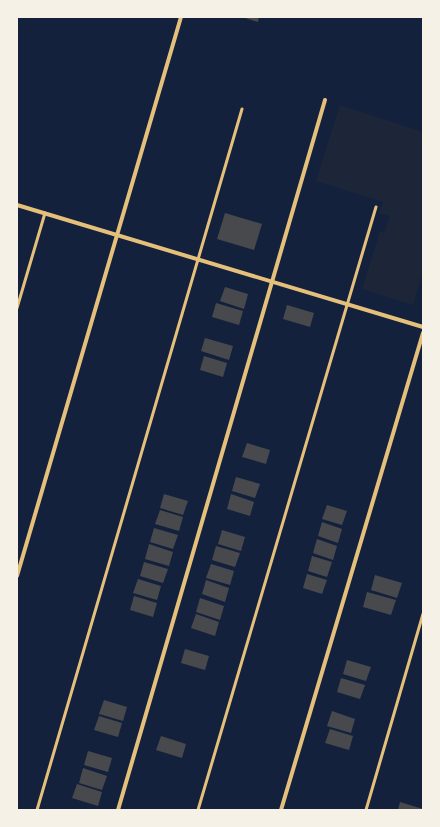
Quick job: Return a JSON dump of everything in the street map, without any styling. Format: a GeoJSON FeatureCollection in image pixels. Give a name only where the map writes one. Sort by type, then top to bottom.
{"type":"FeatureCollection","features":[{"type":"Feature","properties":{"kind":"street"},"geometry":{"type":"LineString","coordinates":[[17,576],[181,17]]}},
{"type":"Feature","properties":{"kind":"street"},"geometry":{"type":"LineString","coordinates":[[118,810],[325,100]]}},
{"type":"Feature","properties":{"kind":"street"},"geometry":{"type":"LineString","coordinates":[[17,205],[423,327]]}},
{"type":"Feature","properties":{"kind":"street"},"geometry":{"type":"LineString","coordinates":[[281,810],[423,333]]}},
{"type":"Feature","properties":{"kind":"lane"},"geometry":{"type":"LineString","coordinates":[[37,810],[242,110]]}},
{"type":"Feature","properties":{"kind":"lane"},"geometry":{"type":"LineString","coordinates":[[198,810],[376,207]]}},
{"type":"Feature","properties":{"kind":"lane"},"geometry":{"type":"LineString","coordinates":[[17,308],[45,213]]}},
{"type":"Feature","properties":{"kind":"lane"},"geometry":{"type":"LineString","coordinates":[[366,810],[423,614]]}},
{"type":"Feature","properties":{"kind":"shaded area"},"geometry":{"type":"Polygon","coordinates":[[[340,105],[423,132],[423,272],[413,305],[362,289],[380,231],[384,233],[390,216],[379,213],[383,202],[316,181],[340,105]]]}},
{"type":"Feature","properties":{"kind":"building"},"geometry":{"type":"Polygon","coordinates":[[[242,17],[259,17],[258,22],[242,17]]]}},
{"type":"Feature","properties":{"kind":"building"},"geometry":{"type":"Polygon","coordinates":[[[225,213],[262,224],[254,250],[217,239],[225,213]]]}},
{"type":"Feature","properties":{"kind":"building"},"geometry":{"type":"Polygon","coordinates":[[[225,287],[248,294],[244,309],[220,301],[225,287]]]}},
{"type":"Feature","properties":{"kind":"building"},"geometry":{"type":"Polygon","coordinates":[[[216,303],[243,311],[239,325],[212,317],[216,303]]]}},
{"type":"Feature","properties":{"kind":"building"},"geometry":{"type":"Polygon","coordinates":[[[287,305],[314,313],[310,327],[283,319],[287,305]]]}},
{"type":"Feature","properties":{"kind":"building"},"geometry":{"type":"Polygon","coordinates":[[[205,338],[233,346],[229,360],[201,351],[205,338]]]}},
{"type":"Feature","properties":{"kind":"building"},"geometry":{"type":"Polygon","coordinates":[[[204,356],[227,363],[223,377],[200,370],[204,356]]]}},
{"type":"Feature","properties":{"kind":"building"},"geometry":{"type":"Polygon","coordinates":[[[247,443],[270,450],[266,464],[242,457],[247,443]]]}},
{"type":"Feature","properties":{"kind":"building"},"geometry":{"type":"Polygon","coordinates":[[[236,477],[260,484],[255,498],[232,491],[236,477]]]}},
{"type":"Feature","properties":{"kind":"building"},"geometry":{"type":"Polygon","coordinates":[[[164,494],[188,501],[183,515],[160,508],[164,494]]]}},
{"type":"Feature","properties":{"kind":"building"},"geometry":{"type":"Polygon","coordinates":[[[231,494],[254,502],[250,516],[227,509],[231,494]]]}},
{"type":"Feature","properties":{"kind":"building"},"geometry":{"type":"Polygon","coordinates":[[[327,505],[347,511],[342,525],[322,519],[327,505]]]}},
{"type":"Feature","properties":{"kind":"building"},"geometry":{"type":"Polygon","coordinates":[[[160,510],[183,517],[179,531],[155,524],[160,510]]]}},
{"type":"Feature","properties":{"kind":"building"},"geometry":{"type":"Polygon","coordinates":[[[322,522],[342,529],[338,543],[318,536],[322,522]]]}},
{"type":"Feature","properties":{"kind":"building"},"geometry":{"type":"Polygon","coordinates":[[[154,528],[178,535],[173,549],[150,542],[154,528]]]}},
{"type":"Feature","properties":{"kind":"building"},"geometry":{"type":"Polygon","coordinates":[[[222,530],[245,537],[241,551],[218,544],[222,530]]]}},
{"type":"Feature","properties":{"kind":"building"},"geometry":{"type":"Polygon","coordinates":[[[317,539],[337,546],[333,560],[313,553],[317,539]]]}},
{"type":"Feature","properties":{"kind":"building"},"geometry":{"type":"Polygon","coordinates":[[[149,544],[173,552],[169,566],[145,559],[149,544]]]}},
{"type":"Feature","properties":{"kind":"building"},"geometry":{"type":"Polygon","coordinates":[[[216,546],[240,553],[235,567],[212,560],[216,546]]]}},
{"type":"Feature","properties":{"kind":"building"},"geometry":{"type":"Polygon","coordinates":[[[312,556],[332,562],[327,577],[308,571],[312,556]]]}},
{"type":"Feature","properties":{"kind":"building"},"geometry":{"type":"Polygon","coordinates":[[[144,562],[168,569],[163,583],[140,576],[144,562]]]}},
{"type":"Feature","properties":{"kind":"building"},"geometry":{"type":"Polygon","coordinates":[[[211,564],[234,571],[230,585],[206,578],[211,564]]]}},
{"type":"Feature","properties":{"kind":"building"},"geometry":{"type":"Polygon","coordinates":[[[307,574],[327,580],[322,594],[303,588],[307,574]]]}},
{"type":"Feature","properties":{"kind":"building"},"geometry":{"type":"Polygon","coordinates":[[[375,575],[402,583],[397,598],[371,590],[375,575]]]}},
{"type":"Feature","properties":{"kind":"building"},"geometry":{"type":"Polygon","coordinates":[[[138,579],[161,586],[157,600],[133,593],[138,579]]]}},
{"type":"Feature","properties":{"kind":"building"},"geometry":{"type":"Polygon","coordinates":[[[206,580],[229,588],[225,602],[202,594],[206,580]]]}},
{"type":"Feature","properties":{"kind":"building"},"geometry":{"type":"Polygon","coordinates":[[[367,592],[396,600],[391,615],[363,607],[367,592]]]}},
{"type":"Feature","properties":{"kind":"building"},"geometry":{"type":"Polygon","coordinates":[[[134,596],[157,603],[153,617],[130,610],[134,596]]]}},
{"type":"Feature","properties":{"kind":"building"},"geometry":{"type":"Polygon","coordinates":[[[200,598],[224,606],[220,620],[196,612],[200,598]]]}},
{"type":"Feature","properties":{"kind":"building"},"geometry":{"type":"Polygon","coordinates":[[[196,614],[219,622],[215,636],[191,628],[196,614]]]}},
{"type":"Feature","properties":{"kind":"building"},"geometry":{"type":"Polygon","coordinates":[[[185,649],[209,656],[205,670],[181,663],[185,649]]]}},
{"type":"Feature","properties":{"kind":"building"},"geometry":{"type":"Polygon","coordinates":[[[347,660],[371,667],[366,681],[343,674],[347,660]]]}},
{"type":"Feature","properties":{"kind":"building"},"geometry":{"type":"Polygon","coordinates":[[[341,678],[365,685],[360,699],[337,692],[341,678]]]}},
{"type":"Feature","properties":{"kind":"building"},"geometry":{"type":"Polygon","coordinates":[[[104,700],[127,707],[123,721],[99,714],[104,700]]]}},
{"type":"Feature","properties":{"kind":"building"},"geometry":{"type":"Polygon","coordinates":[[[332,711],[355,719],[351,733],[327,726],[332,711]]]}},
{"type":"Feature","properties":{"kind":"building"},"geometry":{"type":"Polygon","coordinates":[[[99,716],[122,723],[118,737],[94,730],[99,716]]]}},
{"type":"Feature","properties":{"kind":"building"},"geometry":{"type":"Polygon","coordinates":[[[330,729],[353,736],[349,750],[325,743],[330,729]]]}},
{"type":"Feature","properties":{"kind":"building"},"geometry":{"type":"Polygon","coordinates":[[[161,736],[186,744],[182,758],[156,750],[161,736]]]}},
{"type":"Feature","properties":{"kind":"building"},"geometry":{"type":"Polygon","coordinates":[[[88,751],[112,758],[108,772],[84,765],[88,751]]]}},
{"type":"Feature","properties":{"kind":"building"},"geometry":{"type":"Polygon","coordinates":[[[83,768],[107,776],[102,790],[79,783],[83,768]]]}},
{"type":"Feature","properties":{"kind":"building"},"geometry":{"type":"Polygon","coordinates":[[[77,784],[102,792],[98,806],[72,798],[77,784]]]}},
{"type":"Feature","properties":{"kind":"building"},"geometry":{"type":"Polygon","coordinates":[[[400,802],[423,809],[423,810],[398,810],[400,802]]]}}]}
